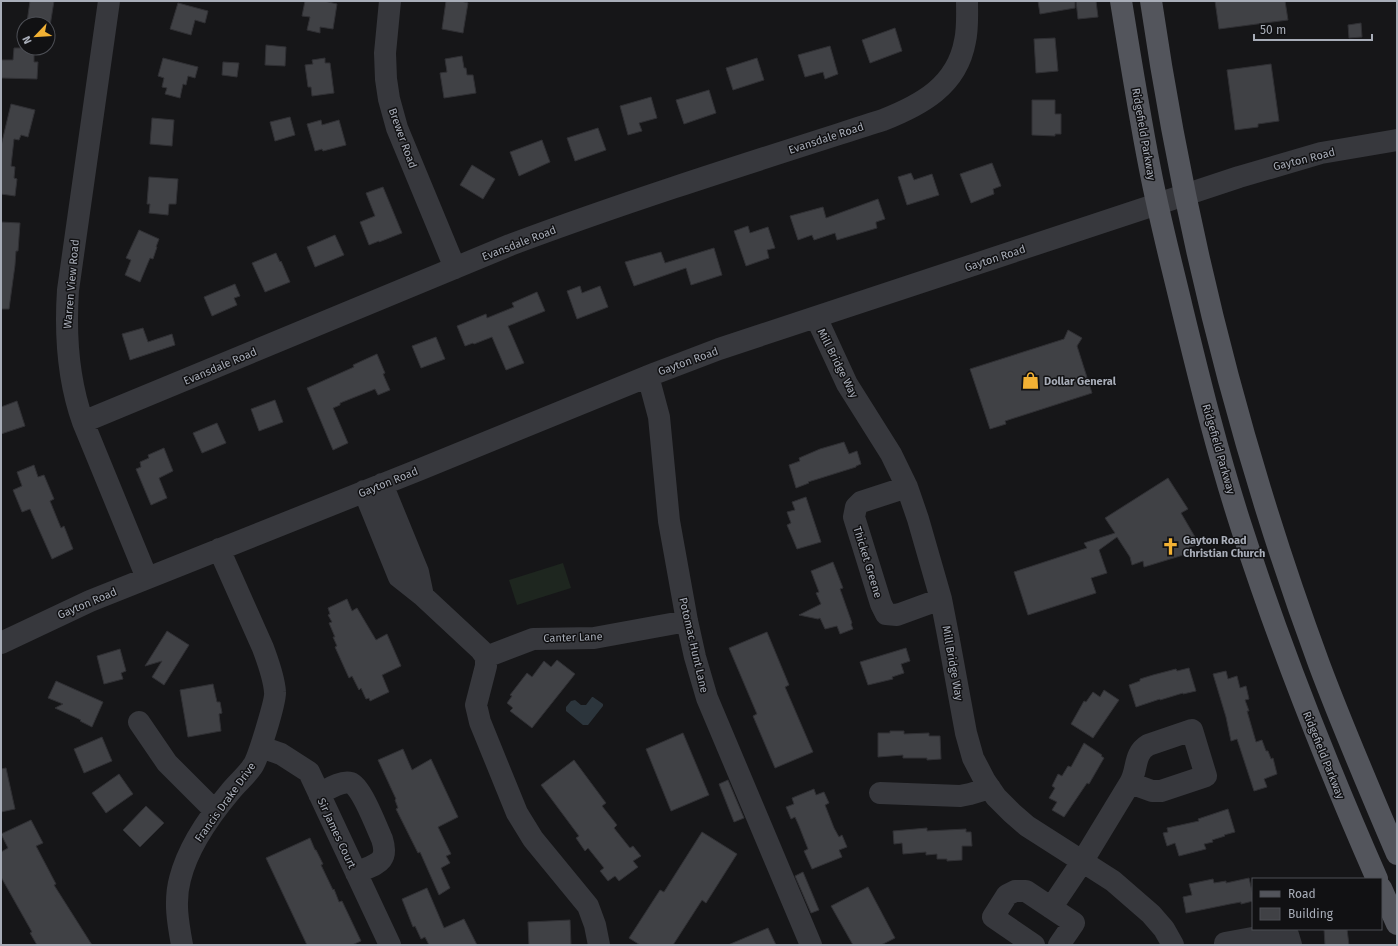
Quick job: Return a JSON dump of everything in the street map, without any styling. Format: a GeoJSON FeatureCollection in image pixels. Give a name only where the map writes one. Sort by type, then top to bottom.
{"type":"FeatureCollection","features":[{"type":"Feature","properties":{"kind":"main road","name":"Ridgefield Parkway"},"geometry":{"type":"LineString","coordinates":[[1121,1],[1140,117],[1157,204],[1204,400],[1241,526],[1272,620],[1312,726],[1377,878]]}},
{"type":"Feature","properties":{"kind":"main road"},"geometry":{"type":"LineString","coordinates":[[1151,1],[1160,64],[1185,195],[1225,364],[1259,484],[1319,663],[1338,713],[1397,854]]}},
{"type":"Feature","properties":{"kind":"main road"},"geometry":{"type":"LineString","coordinates":[[1382,890],[1397,924]]}},
{"type":"Feature","properties":{"kind":"street","name":"Warren View Road"},"geometry":{"type":"LineString","coordinates":[[108,1],[72,257],[67,314],[68,359],[77,403],[83,422],[147,578]]}},
{"type":"Feature","properties":{"kind":"street","name":"Brewer Road"},"geometry":{"type":"LineString","coordinates":[[390,1],[385,53],[386,79],[389,99],[398,128],[455,268]]}},
{"type":"Feature","properties":{"kind":"street","name":"Evansdale Road"},"geometry":{"type":"LineString","coordinates":[[83,422],[510,245],[580,219],[695,180],[883,120],[906,111],[936,92],[954,72],[960,61],[965,42],[967,1]]}},
{"type":"Feature","properties":{"kind":"street","name":"Gayton Road"},"geometry":{"type":"LineString","coordinates":[[1,643],[90,601],[373,488],[590,399],[719,350],[1239,176],[1321,153],[1397,140]]}},
{"type":"Feature","properties":{"kind":"street","name":"Mill Bridge Way"},"geometry":{"type":"LineString","coordinates":[[816,317],[847,384],[891,454],[907,488],[918,518],[941,599],[966,733],[973,758],[990,788],[996,798],[1027,826],[1113,881],[1151,914],[1164,929],[1173,945]]}},
{"type":"Feature","properties":{"kind":"street","name":"Potomac Hunt Lane"},"geometry":{"type":"LineString","coordinates":[[648,376],[659,417],[669,521],[687,621],[706,698],[811,945]]}},
{"type":"Feature","properties":{"kind":"street"},"geometry":{"type":"LineString","coordinates":[[373,488],[418,572],[423,596],[481,650],[486,657],[486,666],[476,705],[480,722],[517,813],[533,838],[588,906],[595,925],[599,945]]}},
{"type":"Feature","properties":{"kind":"street","name":"Thicket Greene"},"geometry":{"type":"LineString","coordinates":[[907,488],[861,502],[856,507],[854,517],[856,524],[881,604],[886,614],[897,615],[941,599]]}},
{"type":"Feature","properties":{"kind":"street","name":"Francis Drake Drive"},"geometry":{"type":"LineString","coordinates":[[182,945],[177,920],[180,878],[192,848],[216,811],[230,791],[253,766],[261,747],[276,693],[269,663],[219,549]]}},
{"type":"Feature","properties":{"kind":"street","name":"Canter Lane"},"geometry":{"type":"LineString","coordinates":[[486,657],[533,638],[594,638],[687,621]]}},
{"type":"Feature","properties":{"kind":"street"},"geometry":{"type":"LineString","coordinates":[[139,722],[167,763],[216,811]]}},
{"type":"Feature","properties":{"kind":"street","name":"Sir James Court"},"geometry":{"type":"LineString","coordinates":[[261,747],[281,754],[309,772],[390,945]]}},
{"type":"Feature","properties":{"kind":"street","name":"Sir James Court"},"geometry":{"type":"LineString","coordinates":[[319,794],[344,783],[351,783],[357,786],[361,794],[382,839],[385,847],[385,854],[378,863],[356,873]]}},
{"type":"Feature","properties":{"kind":"street"},"geometry":{"type":"LineString","coordinates":[[1051,908],[1082,862],[1130,783]]}},
{"type":"Feature","properties":{"kind":"street"},"geometry":{"type":"LineString","coordinates":[[880,793],[960,796],[990,788]]}},
{"type":"Feature","properties":{"kind":"street"},"geometry":{"type":"LineString","coordinates":[[1034,945],[993,917],[1007,895],[1015,891],[1026,891],[1074,923],[1059,945]]}},
{"type":"Feature","properties":{"kind":"street"},"geometry":{"type":"LineString","coordinates":[[1225,945],[1225,943],[1284,932],[1288,935],[1291,945]]}},
{"type":"Feature","properties":{"kind":"shaded area"},"geometry":{"type":"Polygon","coordinates":[[[563,563],[571,588],[517,605],[509,580],[563,563]]]}},
{"type":"Feature","properties":{"kind":"shaded area"},"geometry":{"type":"Polygon","coordinates":[[[592,697],[603,704],[603,706],[588,725],[583,725],[566,711],[566,707],[571,701],[575,700],[581,705],[586,705],[592,697]]]}},
{"type":"Feature","properties":{"kind":"building"},"geometry":{"type":"Polygon","coordinates":[[[30,1],[54,1],[52,16],[28,16],[30,1]]]}},
{"type":"Feature","properties":{"kind":"building"},"geometry":{"type":"Polygon","coordinates":[[[305,1],[324,1],[337,4],[333,29],[320,27],[320,33],[307,30],[310,17],[302,16],[305,1]]]}},
{"type":"Feature","properties":{"kind":"building"},"geometry":{"type":"Polygon","coordinates":[[[446,1],[461,1],[468,3],[463,33],[442,29],[446,1]]]}},
{"type":"Feature","properties":{"kind":"building"},"geometry":{"type":"Polygon","coordinates":[[[1038,1],[1075,1],[1075,8],[1040,14],[1038,1]]]}},
{"type":"Feature","properties":{"kind":"building"},"geometry":{"type":"Polygon","coordinates":[[[1076,1],[1096,1],[1098,17],[1078,19],[1076,1]]]}},
{"type":"Feature","properties":{"kind":"building"},"geometry":{"type":"Polygon","coordinates":[[[1215,1],[1285,1],[1288,20],[1219,29],[1215,1]]]}},
{"type":"Feature","properties":{"kind":"building"},"geometry":{"type":"Polygon","coordinates":[[[178,3],[208,11],[205,23],[195,20],[191,35],[170,29],[178,3]]]}},
{"type":"Feature","properties":{"kind":"building"},"geometry":{"type":"Polygon","coordinates":[[[1361,23],[1362,37],[1349,38],[1348,25],[1361,23]]]}},
{"type":"Feature","properties":{"kind":"building"},"geometry":{"type":"Polygon","coordinates":[[[895,28],[902,51],[870,63],[862,40],[895,28]]]}},
{"type":"Feature","properties":{"kind":"building"},"geometry":{"type":"Polygon","coordinates":[[[1055,38],[1058,71],[1036,73],[1034,39],[1055,38]]]}},
{"type":"Feature","properties":{"kind":"building"},"geometry":{"type":"Polygon","coordinates":[[[266,45],[286,47],[285,66],[265,65],[266,45]]]}},
{"type":"Feature","properties":{"kind":"building"},"geometry":{"type":"Polygon","coordinates":[[[830,46],[838,74],[825,79],[823,72],[805,77],[798,55],[830,46]]]}},
{"type":"Feature","properties":{"kind":"building"},"geometry":{"type":"Polygon","coordinates":[[[14,48],[16,48],[16,56],[34,56],[34,62],[38,62],[37,79],[1,78],[1,60],[13,60],[14,48]]]}},
{"type":"Feature","properties":{"kind":"building"},"geometry":{"type":"Polygon","coordinates":[[[462,56],[467,75],[473,75],[476,93],[444,98],[440,73],[447,72],[445,59],[462,56]]]}},
{"type":"Feature","properties":{"kind":"building"},"geometry":{"type":"Polygon","coordinates":[[[163,58],[198,67],[195,78],[188,76],[186,85],[183,84],[180,98],[165,94],[167,88],[162,87],[164,78],[158,76],[163,58]]]}},
{"type":"Feature","properties":{"kind":"building"},"geometry":{"type":"Polygon","coordinates":[[[325,58],[325,63],[330,63],[334,93],[312,96],[311,87],[308,87],[305,65],[313,64],[312,60],[325,58]]]}},
{"type":"Feature","properties":{"kind":"building"},"geometry":{"type":"Polygon","coordinates":[[[757,58],[764,80],[733,90],[726,68],[757,58]]]}},
{"type":"Feature","properties":{"kind":"building"},"geometry":{"type":"Polygon","coordinates":[[[223,62],[239,63],[237,77],[222,75],[223,62]]]}},
{"type":"Feature","properties":{"kind":"building"},"geometry":{"type":"Polygon","coordinates":[[[1271,64],[1279,121],[1258,124],[1258,127],[1235,130],[1227,70],[1271,64]]]}},
{"type":"Feature","properties":{"kind":"building"},"geometry":{"type":"Polygon","coordinates":[[[709,90],[716,113],[684,124],[676,100],[709,90]]]}},
{"type":"Feature","properties":{"kind":"building"},"geometry":{"type":"Polygon","coordinates":[[[651,97],[657,118],[639,123],[642,131],[628,135],[620,106],[651,97]]]}},
{"type":"Feature","properties":{"kind":"building"},"geometry":{"type":"Polygon","coordinates":[[[1032,100],[1055,100],[1055,114],[1061,114],[1061,134],[1055,134],[1055,136],[1032,135],[1032,100]]]}},
{"type":"Feature","properties":{"kind":"building"},"geometry":{"type":"Polygon","coordinates":[[[11,104],[35,110],[28,137],[21,135],[19,140],[14,139],[11,166],[15,167],[14,178],[17,179],[15,196],[1,194],[1,146],[11,104]]]}},
{"type":"Feature","properties":{"kind":"building"},"geometry":{"type":"Polygon","coordinates":[[[290,117],[295,135],[275,141],[270,122],[290,117]]]}},
{"type":"Feature","properties":{"kind":"building"},"geometry":{"type":"Polygon","coordinates":[[[152,118],[174,120],[172,146],[150,144],[152,118]]]}},
{"type":"Feature","properties":{"kind":"building"},"geometry":{"type":"Polygon","coordinates":[[[321,120],[322,125],[339,120],[346,145],[323,151],[322,149],[315,151],[307,124],[321,120]]]}},
{"type":"Feature","properties":{"kind":"building"},"geometry":{"type":"Polygon","coordinates":[[[598,128],[606,150],[575,161],[567,138],[598,128]]]}},
{"type":"Feature","properties":{"kind":"building"},"geometry":{"type":"Polygon","coordinates":[[[542,140],[550,162],[519,176],[510,152],[542,140]]]}},
{"type":"Feature","properties":{"kind":"building"},"geometry":{"type":"Polygon","coordinates":[[[992,163],[1001,186],[993,189],[994,194],[971,203],[960,174],[992,163]]]}},
{"type":"Feature","properties":{"kind":"building"},"geometry":{"type":"Polygon","coordinates":[[[472,165],[495,179],[483,199],[460,185],[472,165]]]}},
{"type":"Feature","properties":{"kind":"building"},"geometry":{"type":"Polygon","coordinates":[[[911,173],[914,180],[932,174],[939,195],[907,205],[898,177],[911,173]]]}},
{"type":"Feature","properties":{"kind":"building"},"geometry":{"type":"Polygon","coordinates":[[[149,177],[178,179],[176,204],[169,204],[168,215],[149,213],[150,204],[147,204],[149,177]]]}},
{"type":"Feature","properties":{"kind":"building"},"geometry":{"type":"Polygon","coordinates":[[[383,187],[402,233],[369,245],[360,222],[375,216],[366,193],[383,187]]]}},
{"type":"Feature","properties":{"kind":"building"},"geometry":{"type":"Polygon","coordinates":[[[878,199],[885,219],[876,222],[877,228],[837,240],[835,233],[814,240],[812,235],[798,240],[790,216],[823,207],[826,218],[878,199]]]}},
{"type":"Feature","properties":{"kind":"building"},"geometry":{"type":"Polygon","coordinates":[[[1,222],[20,223],[18,251],[16,251],[9,309],[1,309],[1,222]]]}},
{"type":"Feature","properties":{"kind":"building"},"geometry":{"type":"Polygon","coordinates":[[[748,226],[750,233],[768,227],[775,248],[767,250],[769,258],[746,266],[734,231],[748,226]]]}},
{"type":"Feature","properties":{"kind":"building"},"geometry":{"type":"Polygon","coordinates":[[[139,230],[159,239],[153,259],[150,258],[140,282],[125,275],[131,260],[126,258],[139,230]]]}},
{"type":"Feature","properties":{"kind":"building"},"geometry":{"type":"Polygon","coordinates":[[[335,235],[344,255],[315,267],[307,247],[335,235]]]}},
{"type":"Feature","properties":{"kind":"building"},"geometry":{"type":"Polygon","coordinates":[[[714,248],[722,275],[691,285],[686,268],[634,286],[625,262],[661,252],[665,263],[714,248]]]}},
{"type":"Feature","properties":{"kind":"building"},"geometry":{"type":"Polygon","coordinates":[[[276,253],[290,282],[265,292],[252,263],[276,253]]]}},
{"type":"Feature","properties":{"kind":"building"},"geometry":{"type":"Polygon","coordinates":[[[235,284],[240,296],[234,298],[237,305],[212,316],[204,297],[235,284]]]}},
{"type":"Feature","properties":{"kind":"building"},"geometry":{"type":"Polygon","coordinates":[[[580,286],[582,293],[600,286],[608,307],[577,319],[567,291],[580,286]]]}},
{"type":"Feature","properties":{"kind":"building"},"geometry":{"type":"Polygon","coordinates":[[[537,292],[545,311],[508,326],[524,363],[506,370],[492,337],[465,346],[457,326],[486,314],[487,318],[514,307],[512,303],[537,292]]]}},
{"type":"Feature","properties":{"kind":"building"},"geometry":{"type":"Polygon","coordinates":[[[143,328],[148,342],[172,334],[175,345],[130,360],[122,334],[143,328]]]}},
{"type":"Feature","properties":{"kind":"building","name":"Dollar General"},"geometry":{"type":"Polygon","coordinates":[[[1068,330],[1082,338],[1077,346],[1092,393],[1005,421],[1006,424],[990,429],[970,369],[1064,339],[1068,330]]]}},
{"type":"Feature","properties":{"kind":"building"},"geometry":{"type":"Polygon","coordinates":[[[436,337],[445,359],[421,368],[412,346],[436,337]]]}},
{"type":"Feature","properties":{"kind":"building"},"geometry":{"type":"Polygon","coordinates":[[[377,354],[390,390],[378,395],[375,389],[340,403],[340,405],[333,408],[348,443],[333,450],[307,388],[354,367],[353,365],[377,354]]]}},
{"type":"Feature","properties":{"kind":"building"},"geometry":{"type":"Polygon","coordinates":[[[275,400],[283,422],[259,431],[251,409],[275,400]]]}},
{"type":"Feature","properties":{"kind":"building"},"geometry":{"type":"Polygon","coordinates":[[[17,401],[25,426],[1,434],[1,407],[17,401]]]}},
{"type":"Feature","properties":{"kind":"building"},"geometry":{"type":"Polygon","coordinates":[[[217,423],[226,443],[202,453],[193,433],[217,423]]]}},
{"type":"Feature","properties":{"kind":"building"},"geometry":{"type":"Polygon","coordinates":[[[844,442],[849,454],[857,451],[861,464],[856,467],[808,482],[809,483],[796,488],[789,465],[800,461],[799,458],[820,449],[844,442]]]}},
{"type":"Feature","properties":{"kind":"building"},"geometry":{"type":"Polygon","coordinates":[[[164,448],[173,471],[159,478],[167,498],[151,505],[136,469],[141,467],[140,462],[149,458],[148,455],[164,448]]]}},
{"type":"Feature","properties":{"kind":"building"},"geometry":{"type":"Polygon","coordinates":[[[34,465],[38,477],[44,475],[54,499],[50,501],[61,528],[64,526],[73,549],[52,559],[30,509],[22,512],[13,490],[22,486],[17,472],[34,465]]]}},
{"type":"Feature","properties":{"kind":"building","name":"Gayton Road Christian Church"},"geometry":{"type":"Polygon","coordinates":[[[1168,478],[1188,509],[1181,513],[1198,545],[1189,547],[1190,553],[1144,567],[1143,561],[1132,565],[1130,557],[1117,537],[1099,550],[1107,573],[1091,578],[1096,593],[1028,615],[1014,572],[1087,548],[1084,543],[1115,533],[1105,518],[1168,478]]]}},
{"type":"Feature","properties":{"kind":"building"},"geometry":{"type":"Polygon","coordinates":[[[806,497],[821,542],[797,549],[787,525],[791,523],[787,512],[795,510],[792,502],[806,497]]]}},
{"type":"Feature","properties":{"kind":"building"},"geometry":{"type":"Polygon","coordinates":[[[833,562],[843,588],[840,589],[853,629],[840,634],[837,626],[825,629],[820,618],[818,619],[799,615],[821,604],[816,593],[819,592],[811,571],[833,562]]]}},
{"type":"Feature","properties":{"kind":"building"},"geometry":{"type":"Polygon","coordinates":[[[347,599],[352,611],[357,608],[376,640],[387,634],[401,666],[382,675],[389,692],[370,701],[369,698],[366,699],[361,688],[359,690],[352,676],[349,678],[335,647],[337,646],[333,637],[335,637],[329,623],[332,622],[328,615],[330,614],[328,608],[347,599]]]}},
{"type":"Feature","properties":{"kind":"building"},"geometry":{"type":"Polygon","coordinates":[[[167,631],[189,645],[164,685],[152,677],[162,661],[145,666],[167,631]]]}},
{"type":"Feature","properties":{"kind":"building"},"geometry":{"type":"Polygon","coordinates":[[[767,632],[789,685],[785,687],[813,752],[775,768],[753,716],[757,714],[729,648],[767,632]]]}},
{"type":"Feature","properties":{"kind":"building"},"geometry":{"type":"Polygon","coordinates":[[[906,648],[910,661],[901,664],[904,673],[892,677],[893,679],[868,685],[860,662],[906,648]]]}},
{"type":"Feature","properties":{"kind":"building"},"geometry":{"type":"Polygon","coordinates":[[[120,649],[126,671],[121,673],[123,679],[104,684],[97,656],[120,649]]]}},
{"type":"Feature","properties":{"kind":"building"},"geometry":{"type":"Polygon","coordinates":[[[557,660],[575,674],[532,728],[510,711],[513,708],[507,703],[512,696],[510,695],[527,673],[532,677],[544,661],[551,667],[557,660]]]}},
{"type":"Feature","properties":{"kind":"building"},"geometry":{"type":"Polygon","coordinates":[[[1189,668],[1196,691],[1160,699],[1136,707],[1129,685],[1140,681],[1140,679],[1153,675],[1176,669],[1177,671],[1189,668]]]}},
{"type":"Feature","properties":{"kind":"building"},"geometry":{"type":"Polygon","coordinates":[[[1226,671],[1228,679],[1237,676],[1240,688],[1246,686],[1249,699],[1245,700],[1256,742],[1262,740],[1266,751],[1268,751],[1271,759],[1273,758],[1277,774],[1264,779],[1267,787],[1254,791],[1237,739],[1231,741],[1226,717],[1213,674],[1226,671]]]}},
{"type":"Feature","properties":{"kind":"building"},"geometry":{"type":"Polygon","coordinates":[[[56,681],[103,702],[92,727],[80,721],[81,720],[55,708],[63,704],[48,698],[56,681]]]}},
{"type":"Feature","properties":{"kind":"building"},"geometry":{"type":"Polygon","coordinates":[[[213,684],[217,702],[220,702],[222,713],[219,714],[221,731],[188,737],[180,690],[213,684]]]}},
{"type":"Feature","properties":{"kind":"building"},"geometry":{"type":"Polygon","coordinates":[[[1104,690],[1119,700],[1093,738],[1071,724],[1084,701],[1086,702],[1093,692],[1100,697],[1104,690]]]}},
{"type":"Feature","properties":{"kind":"building"},"geometry":{"type":"Polygon","coordinates":[[[890,731],[904,731],[904,734],[929,733],[929,736],[940,736],[941,759],[927,760],[927,758],[903,758],[903,755],[878,757],[878,733],[890,733],[890,731]]]}},
{"type":"Feature","properties":{"kind":"building"},"geometry":{"type":"Polygon","coordinates":[[[683,733],[709,795],[671,811],[646,749],[683,733]]]}},
{"type":"Feature","properties":{"kind":"building"},"geometry":{"type":"Polygon","coordinates":[[[102,737],[112,761],[84,773],[74,749],[102,737]]]}},
{"type":"Feature","properties":{"kind":"building"},"geometry":{"type":"Polygon","coordinates":[[[1084,743],[1104,758],[1089,784],[1087,783],[1064,817],[1052,810],[1057,802],[1049,798],[1055,788],[1052,786],[1058,774],[1062,776],[1068,766],[1071,767],[1084,743]]]}},
{"type":"Feature","properties":{"kind":"building"},"geometry":{"type":"Polygon","coordinates":[[[403,749],[412,770],[431,759],[458,817],[438,827],[451,854],[446,856],[450,863],[441,868],[450,888],[439,895],[420,852],[418,853],[396,809],[398,808],[396,799],[378,760],[403,749]]]}},
{"type":"Feature","properties":{"kind":"building"},"geometry":{"type":"Polygon","coordinates":[[[574,760],[606,803],[602,806],[617,825],[614,828],[630,848],[633,846],[641,856],[633,861],[638,867],[619,881],[615,876],[608,881],[600,871],[604,868],[588,848],[585,851],[576,838],[579,836],[541,785],[574,760]]]}},
{"type":"Feature","properties":{"kind":"building"},"geometry":{"type":"Polygon","coordinates":[[[6,768],[15,809],[1,812],[1,769],[6,768]]]}},
{"type":"Feature","properties":{"kind":"building"},"geometry":{"type":"Polygon","coordinates":[[[119,774],[133,794],[106,813],[92,793],[119,774]]]}},
{"type":"Feature","properties":{"kind":"building"},"geometry":{"type":"Polygon","coordinates":[[[728,780],[744,818],[734,822],[719,784],[728,780]]]}},
{"type":"Feature","properties":{"kind":"building"},"geometry":{"type":"Polygon","coordinates":[[[814,789],[816,795],[824,792],[829,803],[825,805],[834,828],[839,837],[842,835],[847,847],[839,850],[842,857],[812,869],[804,851],[808,849],[799,826],[795,817],[791,819],[786,807],[794,804],[792,798],[814,789]]]}},
{"type":"Feature","properties":{"kind":"building"},"geometry":{"type":"Polygon","coordinates":[[[146,806],[164,823],[140,847],[123,830],[146,806]]]}},
{"type":"Feature","properties":{"kind":"building"},"geometry":{"type":"Polygon","coordinates":[[[1228,809],[1235,832],[1212,840],[1213,842],[1204,844],[1206,849],[1179,856],[1175,843],[1167,846],[1163,833],[1168,832],[1167,828],[1199,821],[1198,819],[1228,809]]]}},
{"type":"Feature","properties":{"kind":"building"},"geometry":{"type":"Polygon","coordinates":[[[31,820],[43,843],[36,846],[56,884],[54,885],[92,945],[37,945],[30,933],[32,932],[1,877],[1,852],[8,848],[1,834],[31,820]]]}},
{"type":"Feature","properties":{"kind":"building"},"geometry":{"type":"Polygon","coordinates":[[[927,828],[927,831],[966,829],[966,832],[971,832],[972,846],[962,846],[962,860],[947,861],[947,859],[937,859],[937,854],[926,855],[926,852],[903,854],[902,843],[894,844],[893,831],[927,828]]]}},
{"type":"Feature","properties":{"kind":"building"},"geometry":{"type":"Polygon","coordinates":[[[702,832],[737,854],[706,903],[702,900],[673,945],[640,945],[629,938],[660,890],[664,892],[702,832]]]}},
{"type":"Feature","properties":{"kind":"building"},"geometry":{"type":"Polygon","coordinates":[[[310,838],[323,864],[321,865],[333,890],[334,889],[339,902],[342,901],[361,941],[352,945],[307,945],[266,858],[310,838]]]}},
{"type":"Feature","properties":{"kind":"building"},"geometry":{"type":"Polygon","coordinates":[[[803,872],[819,910],[811,913],[795,876],[803,872]]]}},
{"type":"Feature","properties":{"kind":"building"},"geometry":{"type":"Polygon","coordinates":[[[1249,878],[1252,891],[1252,901],[1186,913],[1183,897],[1192,895],[1189,884],[1213,879],[1214,883],[1226,881],[1226,883],[1249,878]]]}},
{"type":"Feature","properties":{"kind":"building"},"geometry":{"type":"Polygon","coordinates":[[[868,887],[895,938],[881,945],[853,945],[831,906],[868,887]]]}},
{"type":"Feature","properties":{"kind":"building"},"geometry":{"type":"Polygon","coordinates":[[[427,888],[444,928],[464,919],[477,945],[429,945],[425,937],[421,939],[415,926],[413,927],[402,899],[427,888]]]}},
{"type":"Feature","properties":{"kind":"building"},"geometry":{"type":"Polygon","coordinates":[[[570,920],[571,945],[529,945],[528,922],[570,920]]]}},
{"type":"Feature","properties":{"kind":"building"},"geometry":{"type":"Polygon","coordinates":[[[768,928],[776,945],[728,945],[768,928]]]}},
{"type":"Feature","properties":{"kind":"building"},"geometry":{"type":"Polygon","coordinates":[[[1324,930],[1347,930],[1349,945],[1325,945],[1324,930]]]}},
{"type":"Feature","properties":{"kind":"place","name":"Dollar General"},"geometry":{"type":"Point","coordinates":[1031,381]}},
{"type":"Feature","properties":{"kind":"place","name":"Gayton Road Christian Church"},"geometry":{"type":"Point","coordinates":[1170,546]}}]}
